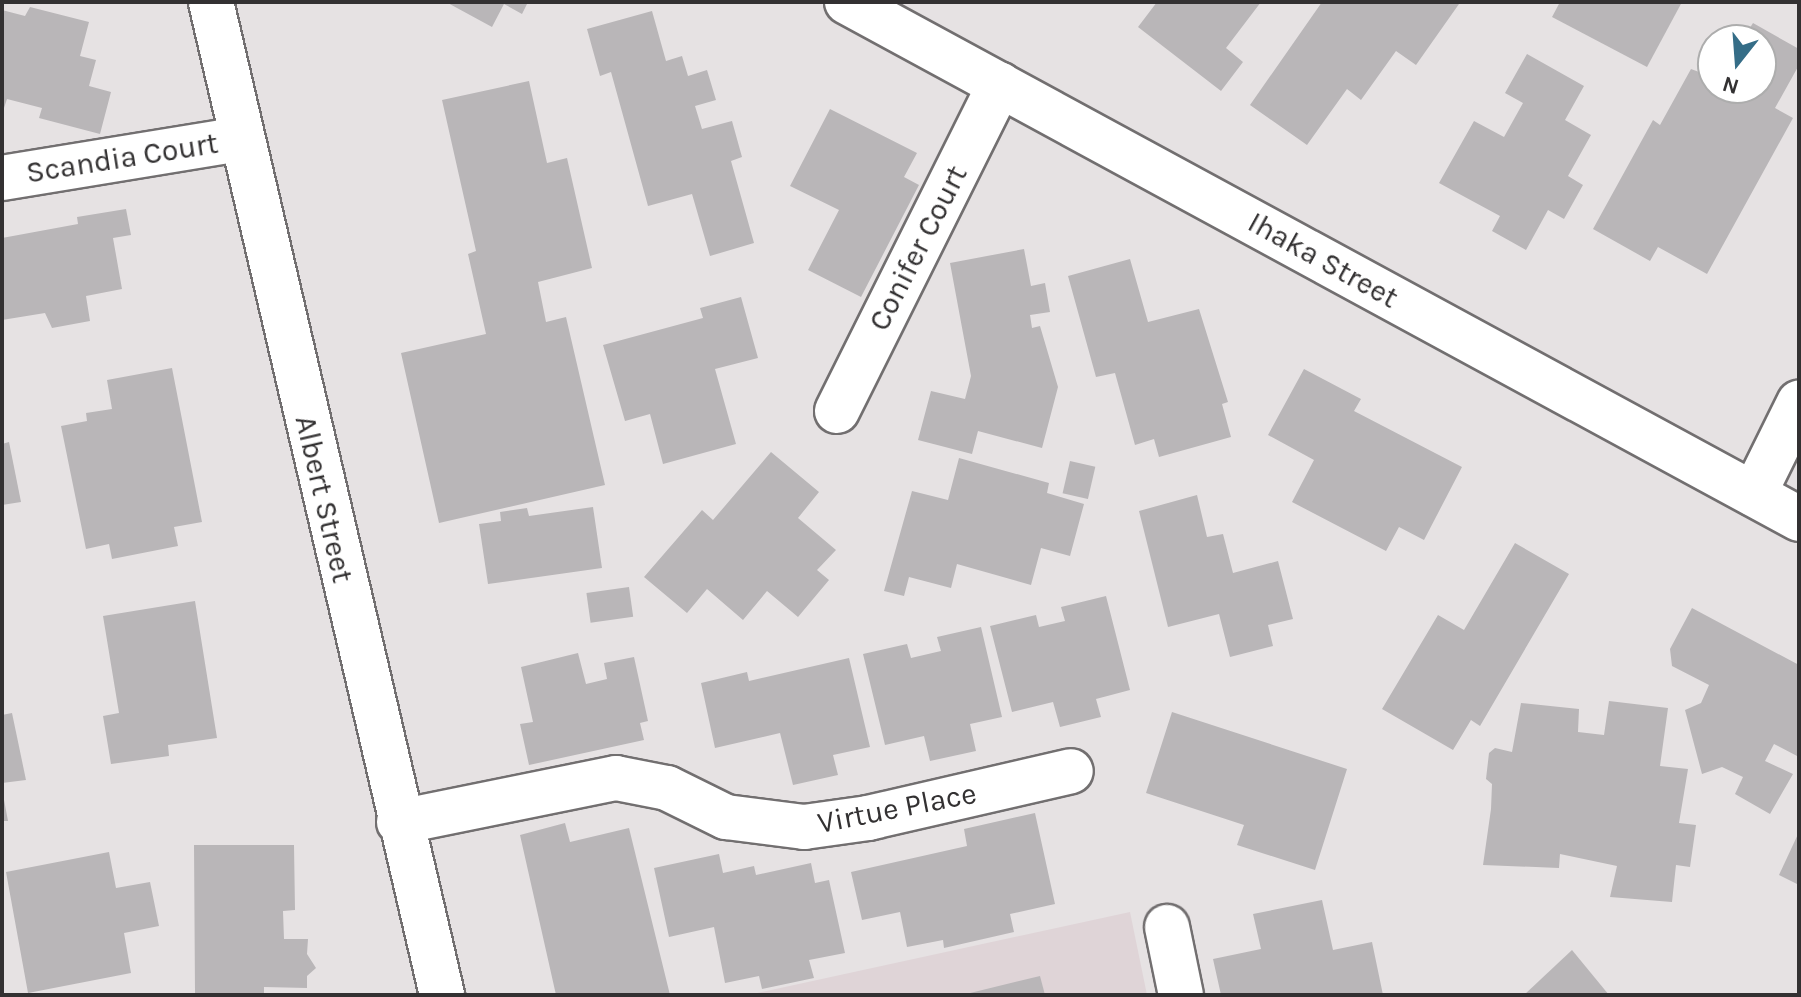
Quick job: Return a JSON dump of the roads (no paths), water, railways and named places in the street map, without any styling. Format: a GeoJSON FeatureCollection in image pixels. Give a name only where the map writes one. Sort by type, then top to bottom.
{"type":"FeatureCollection","features":[{"type":"Feature","properties":{"kind":"street","name":"Albert Street"},"geometry":{"type":"LineString","coordinates":[[211,2],[399,822],[442,995]]}},
{"type":"Feature","properties":{"kind":"street","name":"Ihaka Street"},"geometry":{"type":"LineString","coordinates":[[847,2],[1799,519]]}},
{"type":"Feature","properties":{"kind":"street","name":"Conifer Court"},"geometry":{"type":"LineString","coordinates":[[837,411],[1000,84]]}},
{"type":"Feature","properties":{"kind":"street","name":"Scandia Court"},"geometry":{"type":"LineString","coordinates":[[2,178],[241,139]]}},
{"type":"Feature","properties":{"kind":"street"},"geometry":{"type":"LineString","coordinates":[[1754,494],[1799,403]]}},
{"type":"Feature","properties":{"kind":"street","name":"Virtue Place"},"geometry":{"type":"LineString","coordinates":[[399,822],[616,778],[667,788],[726,817],[804,827],[868,818],[1071,771]]}},
{"type":"Feature","properties":{"kind":"street"},"geometry":{"type":"LineString","coordinates":[[1167,927],[1181,995]]}}]}
